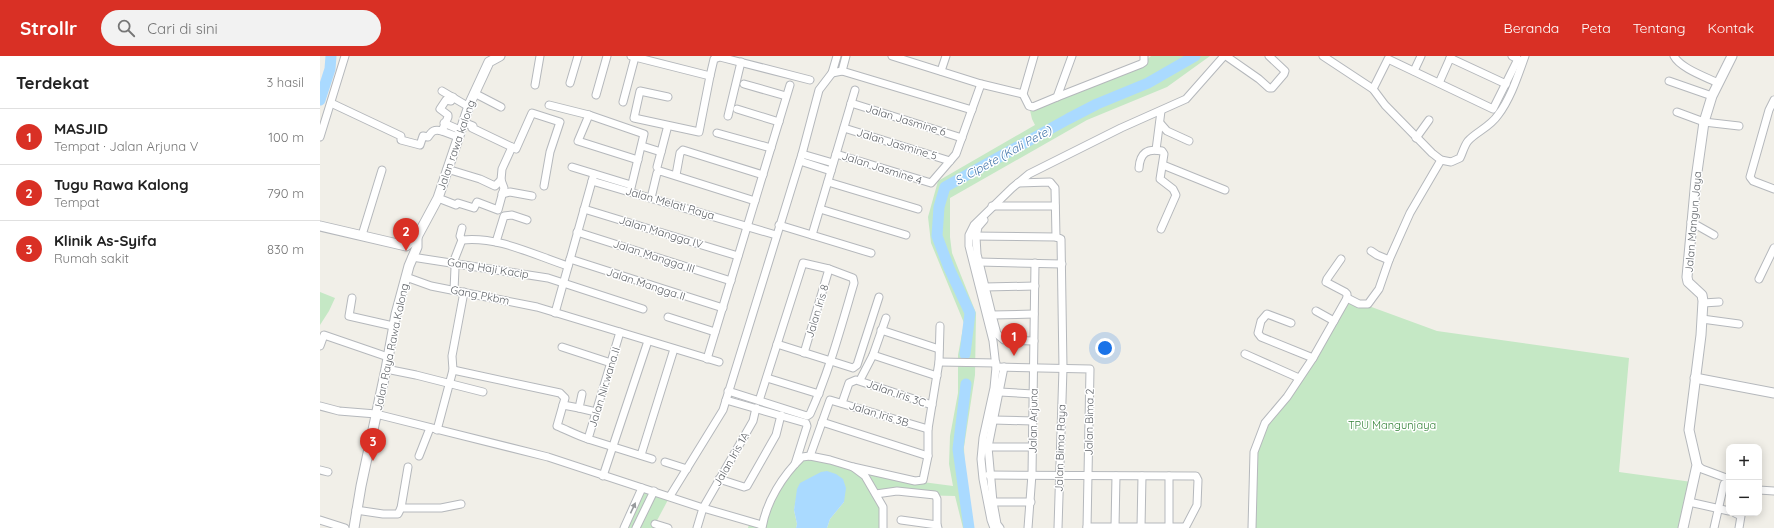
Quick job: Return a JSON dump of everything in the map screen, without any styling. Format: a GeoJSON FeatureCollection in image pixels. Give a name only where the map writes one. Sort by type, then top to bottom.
{"type":"FeatureCollection","features":[{"type":"Feature","properties":{"kind":"street"},"geometry":{"type":"LineString","coordinates":[[320,137],[345,56]]}},
{"type":"Feature","properties":{"kind":"street","name":"Jalan rawa kalong"},"geometry":{"type":"LineString","coordinates":[[417,237],[438,198],[474,93],[490,62],[500,56]]}},
{"type":"Feature","properties":{"kind":"street"},"geometry":{"type":"LineString","coordinates":[[535,85],[540,56]]}},
{"type":"Feature","properties":{"kind":"street"},"geometry":{"type":"LineString","coordinates":[[570,83],[578,56]]}},
{"type":"Feature","properties":{"kind":"street"},"geometry":{"type":"LineString","coordinates":[[596,95],[607,56]]}},
{"type":"Feature","properties":{"kind":"street"},"geometry":{"type":"LineString","coordinates":[[624,102],[633,56],[710,76]]}},
{"type":"Feature","properties":{"kind":"street"},"geometry":{"type":"LineString","coordinates":[[670,496],[723,410],[801,157],[819,90],[832,73],[838,56]]}},
{"type":"Feature","properties":{"kind":"street"},"geometry":{"type":"LineString","coordinates":[[842,71],[846,56]]}},
{"type":"Feature","properties":{"kind":"street"},"geometry":{"type":"LineString","coordinates":[[892,56],[981,84],[1023,94]]}},
{"type":"Feature","properties":{"kind":"street"},"geometry":{"type":"LineString","coordinates":[[941,71],[946,56]]}},
{"type":"Feature","properties":{"kind":"street"},"geometry":{"type":"LineString","coordinates":[[1034,56],[1023,94],[1028,106],[1033,107],[1141,64],[1144,62],[1144,56]]}},
{"type":"Feature","properties":{"kind":"street"},"geometry":{"type":"LineString","coordinates":[[1057,97],[1072,58],[1080,56]]}},
{"type":"Feature","properties":{"kind":"street"},"geometry":{"type":"LineString","coordinates":[[1000,528],[997,524],[989,475],[988,446],[1000,392],[999,365],[969,246],[974,225],[1034,170],[1121,128],[1186,100],[1225,56],[1259,79],[1269,88],[1272,88],[1284,74],[1284,71],[1269,56]]}},
{"type":"Feature","properties":{"kind":"street"},"geometry":{"type":"LineString","coordinates":[[1324,56],[1373,89],[1385,105],[1432,153],[1441,160],[1451,162],[1460,158],[1470,140],[1484,130],[1499,115],[1514,84],[1525,56]]}},
{"type":"Feature","properties":{"kind":"street"},"geometry":{"type":"LineString","coordinates":[[1414,71],[1421,56]]}},
{"type":"Feature","properties":{"kind":"street"},"geometry":{"type":"LineString","coordinates":[[1373,89],[1389,58],[1493,109],[1518,59],[1514,56]]}},
{"type":"Feature","properties":{"kind":"street"},"geometry":{"type":"LineString","coordinates":[[1674,56],[1678,62],[1686,67],[1718,83]]}},
{"type":"Feature","properties":{"kind":"street","name":"Jalan Mangun Jaya"},"geometry":{"type":"LineString","coordinates":[[1703,303],[1702,295],[1688,282],[1687,277],[1691,222],[1704,122],[1712,96],[1732,56]]}},
{"type":"Feature","properties":{"kind":"street"},"geometry":{"type":"LineString","coordinates":[[668,97],[640,91],[634,118],[698,132],[713,61],[717,57],[810,80]]}},
{"type":"Feature","properties":{"kind":"street"},"geometry":{"type":"LineString","coordinates":[[1439,83],[1451,57],[1506,84]]}},
{"type":"Feature","properties":{"kind":"street"},"geometry":{"type":"LineString","coordinates":[[728,116],[741,62]]}},
{"type":"Feature","properties":{"kind":"street"},"geometry":{"type":"LineString","coordinates":[[832,73],[842,71],[972,110]]}},
{"type":"Feature","properties":{"kind":"street"},"geometry":{"type":"LineString","coordinates":[[1669,81],[1712,96]]}},
{"type":"Feature","properties":{"kind":"street"},"geometry":{"type":"LineString","coordinates":[[744,84],[786,96]]}},
{"type":"Feature","properties":{"kind":"street"},"geometry":{"type":"LineString","coordinates":[[950,161],[956,154],[981,84]]}},
{"type":"Feature","properties":{"kind":"street"},"geometry":{"type":"LineString","coordinates":[[707,359],[790,85]]}},
{"type":"Feature","properties":{"kind":"street"},"geometry":{"type":"LineString","coordinates":[[442,90],[468,107]]}},
{"type":"Feature","properties":{"kind":"street"},"geometry":{"type":"LineString","coordinates":[[812,235],[854,90]]}},
{"type":"Feature","properties":{"kind":"street"},"geometry":{"type":"LineString","coordinates":[[474,93],[501,107]]}},
{"type":"Feature","properties":{"kind":"street"},"geometry":{"type":"LineString","coordinates":[[442,131],[448,115],[440,109],[446,100],[451,101],[453,97]]}},
{"type":"Feature","properties":{"kind":"street"},"geometry":{"type":"LineString","coordinates":[[1774,100],[1769,110],[1750,177],[1753,181],[1774,189]]}},
{"type":"Feature","properties":{"kind":"street"},"geometry":{"type":"LineString","coordinates":[[331,103],[401,136],[401,140],[420,145],[423,136],[428,137],[430,133],[435,130],[442,131],[473,126],[472,128],[516,149],[532,114],[558,122],[550,152],[544,186]]}},
{"type":"Feature","properties":{"kind":"street","name":"Jalan Jasmine 6"},"geometry":{"type":"LineString","coordinates":[[851,103],[962,138]]}},
{"type":"Feature","properties":{"kind":"street"},"geometry":{"type":"LineString","coordinates":[[549,105],[589,115],[644,134],[631,189]]}},
{"type":"Feature","properties":{"kind":"street"},"geometry":{"type":"LineString","coordinates":[[737,109],[778,122]]}},
{"type":"Feature","properties":{"kind":"street"},"geometry":{"type":"LineString","coordinates":[[1156,150],[1161,112]]}},
{"type":"Feature","properties":{"kind":"street"},"geometry":{"type":"LineString","coordinates":[[1678,112],[1704,122],[1739,126]]}},
{"type":"Feature","properties":{"kind":"street"},"geometry":{"type":"LineString","coordinates":[[589,115],[578,140],[638,160]]}},
{"type":"Feature","properties":{"kind":"street"},"geometry":{"type":"LineString","coordinates":[[1416,138],[1429,120]]}},
{"type":"Feature","properties":{"kind":"street"},"geometry":{"type":"LineString","coordinates":[[444,123],[461,129]]}},
{"type":"Feature","properties":{"kind":"street"},"geometry":{"type":"LineString","coordinates":[[1160,123],[1167,131],[1189,140]]}},
{"type":"Feature","properties":{"kind":"street","name":"Jalan Jasmine 5"},"geometry":{"type":"LineString","coordinates":[[844,128],[950,161]]}},
{"type":"Feature","properties":{"kind":"street"},"geometry":{"type":"LineString","coordinates":[[657,167],[667,129]]}},
{"type":"Feature","properties":{"kind":"street"},"geometry":{"type":"LineString","coordinates":[[717,133],[771,148]]}},
{"type":"Feature","properties":{"kind":"street"},"geometry":{"type":"LineString","coordinates":[[642,146],[661,152]]}},
{"type":"Feature","properties":{"kind":"street"},"geometry":{"type":"LineString","coordinates":[[438,198],[456,205],[458,203],[474,208],[477,202],[498,210],[504,188],[501,180],[502,169],[512,147]]}},
{"type":"Feature","properties":{"kind":"street"},"geometry":{"type":"LineString","coordinates":[[676,175],[680,152],[683,150],[763,175]]}},
{"type":"Feature","properties":{"kind":"street"},"geometry":{"type":"LineString","coordinates":[[1139,168],[1142,154],[1156,150],[1162,151],[1164,154],[1160,179],[1173,189],[1176,195],[1161,229]]}},
{"type":"Feature","properties":{"kind":"street","name":"Jalan Jasmine 4"},"geometry":{"type":"LineString","coordinates":[[836,154],[928,183],[934,181],[944,166],[950,161]]}},
{"type":"Feature","properties":{"kind":"street"},"geometry":{"type":"LineString","coordinates":[[801,157],[833,163]]}},
{"type":"Feature","properties":{"kind":"street"},"geometry":{"type":"LineString","coordinates":[[801,157],[831,171]]}},
{"type":"Feature","properties":{"kind":"street"},"geometry":{"type":"LineString","coordinates":[[1341,259],[1326,282],[1345,292],[1347,298],[1359,304],[1368,304],[1379,289],[1389,260],[1410,213],[1441,160]]}},
{"type":"Feature","properties":{"kind":"street"},"geometry":{"type":"LineString","coordinates":[[1163,165],[1225,190]]}},
{"type":"Feature","properties":{"kind":"street","name":"Jalan Melati Raya"},"geometry":{"type":"LineString","coordinates":[[572,167],[593,178],[631,189],[651,198],[747,225],[776,235]]}},
{"type":"Feature","properties":{"kind":"street"},"geometry":{"type":"LineString","coordinates":[[447,169],[480,179],[495,186],[501,180]]}},
{"type":"Feature","properties":{"kind":"street"},"geometry":{"type":"LineString","coordinates":[[362,235],[382,170]]}},
{"type":"Feature","properties":{"kind":"street"},"geometry":{"type":"LineString","coordinates":[[651,198],[658,172],[660,171],[755,201]]}},
{"type":"Feature","properties":{"kind":"street"},"geometry":{"type":"LineString","coordinates":[[555,313],[593,178]]}},
{"type":"Feature","properties":{"kind":"street"},"geometry":{"type":"LineString","coordinates":[[828,182],[918,209]]}},
{"type":"Feature","properties":{"kind":"street"},"geometry":{"type":"LineString","coordinates":[[972,236],[1056,237],[1055,188],[1050,182],[1019,183]]}},
{"type":"Feature","properties":{"kind":"street"},"geometry":{"type":"LineString","coordinates":[[502,194],[510,192],[532,196]]}},
{"type":"Feature","properties":{"kind":"street"},"geometry":{"type":"LineString","coordinates":[[995,206],[1055,206]]}},
{"type":"Feature","properties":{"kind":"street","name":"Jalan Mangga IV"},"geometry":{"type":"LineString","coordinates":[[584,209],[738,256]]}},
{"type":"Feature","properties":{"kind":"street"},"geometry":{"type":"LineString","coordinates":[[820,209],[906,235]]}},
{"type":"Feature","properties":{"kind":"street"},"geometry":{"type":"LineString","coordinates":[[496,242],[504,216],[512,215],[527,220]]}},
{"type":"Feature","properties":{"kind":"street"},"geometry":{"type":"LineString","coordinates":[[1691,222],[1714,235]]}},
{"type":"Feature","properties":{"kind":"street"},"geometry":{"type":"LineString","coordinates":[[779,225],[870,253]]}},
{"type":"Feature","properties":{"kind":"street"},"geometry":{"type":"LineString","coordinates":[[320,226],[406,246],[417,237]]}},
{"type":"Feature","properties":{"kind":"street"},"geometry":{"type":"LineString","coordinates":[[454,290],[455,268],[453,263],[462,240],[460,236],[462,228]]}},
{"type":"Feature","properties":{"kind":"street","name":"Jalan Mangga III"},"geometry":{"type":"LineString","coordinates":[[577,232],[731,281]]}},
{"type":"Feature","properties":{"kind":"street"},"geometry":{"type":"LineString","coordinates":[[972,236],[992,315],[1000,338],[1007,340],[1034,341]]}},
{"type":"Feature","properties":{"kind":"street","name":"Jalan Raya Rawa Kalong"},"geometry":{"type":"LineString","coordinates":[[354,528],[356,510],[394,326],[406,277],[412,257],[417,247],[417,237]]}},
{"type":"Feature","properties":{"kind":"street","name":"Jalan Bima Raya"},"geometry":{"type":"LineString","coordinates":[[1056,237],[1061,239],[1063,368],[1058,528]]}},
{"type":"Feature","properties":{"kind":"street","name":"Jalan Mangga II"},"geometry":{"type":"LineString","coordinates":[[462,240],[482,239],[496,242],[569,262],[722,308]]}},
{"type":"Feature","properties":{"kind":"street"},"geometry":{"type":"LineString","coordinates":[[394,243],[398,248],[412,257]]}},
{"type":"Feature","properties":{"kind":"street"},"geometry":{"type":"LineString","coordinates":[[1759,279],[1774,248]]}},
{"type":"Feature","properties":{"kind":"street"},"geometry":{"type":"LineString","coordinates":[[1372,251],[1377,256],[1389,260]]}},
{"type":"Feature","properties":{"kind":"street","name":"Gang Haji Kacip"},"geometry":{"type":"LineString","coordinates":[[412,257],[548,278],[643,309]]}},
{"type":"Feature","properties":{"kind":"street"},"geometry":{"type":"LineString","coordinates":[[979,262],[1062,264]]}},
{"type":"Feature","properties":{"kind":"street"},"geometry":{"type":"LineString","coordinates":[[728,391],[759,401],[807,416],[810,414],[819,394],[829,361],[836,345],[854,280],[829,269],[803,263],[759,401]]}},
{"type":"Feature","properties":{"kind":"street","name":"Jalan Arjuna"},"geometry":{"type":"LineString","coordinates":[[1028,528],[1032,474],[1035,263]]}},
{"type":"Feature","properties":{"kind":"street","name":"Jalan Iris 8"},"geometry":{"type":"LineString","coordinates":[[804,353],[829,269]]}},
{"type":"Feature","properties":{"kind":"street","name":"Gang Pkbm"},"geometry":{"type":"LineString","coordinates":[[406,277],[431,286],[510,301],[555,313],[719,362]]}},
{"type":"Feature","properties":{"kind":"street"},"geometry":{"type":"LineString","coordinates":[[985,287],[1035,286]]}},
{"type":"Feature","properties":{"kind":"street"},"geometry":{"type":"LineString","coordinates":[[419,456],[433,429],[453,370],[453,349],[464,292]]}},
{"type":"Feature","properties":{"kind":"street"},"geometry":{"type":"LineString","coordinates":[[777,344],[853,368],[857,365],[879,297]]}},
{"type":"Feature","properties":{"kind":"street"},"geometry":{"type":"LineString","coordinates":[[352,298],[349,316],[394,326]]}},
{"type":"Feature","properties":{"kind":"street"},"geometry":{"type":"LineString","coordinates":[[1252,528],[1254,452],[1265,423],[1287,397],[1313,358],[1347,298]]}},
{"type":"Feature","properties":{"kind":"street"},"geometry":{"type":"LineString","coordinates":[[1683,528],[1697,465],[1689,430],[1703,303],[1720,302]]}},
{"type":"Feature","properties":{"kind":"street"},"geometry":{"type":"LineString","coordinates":[[1316,311],[1334,321]]}},
{"type":"Feature","properties":{"kind":"street"},"geometry":{"type":"LineString","coordinates":[[992,315],[1034,314]]}},
{"type":"Feature","properties":{"kind":"street"},"geometry":{"type":"LineString","coordinates":[[1291,323],[1267,314],[1261,321],[1258,333],[1261,337],[1313,358]]}},
{"type":"Feature","properties":{"kind":"street"},"geometry":{"type":"LineString","coordinates":[[668,317],[716,332]]}},
{"type":"Feature","properties":{"kind":"street"},"geometry":{"type":"LineString","coordinates":[[842,403],[849,383],[860,380],[873,355],[886,318]]}},
{"type":"Feature","properties":{"kind":"street"},"geometry":{"type":"LineString","coordinates":[[1702,319],[1739,324]]}},
{"type":"Feature","properties":{"kind":"street"},"geometry":{"type":"LineString","coordinates":[[320,406],[338,411],[376,414],[548,457],[605,477],[654,491],[762,526],[773,497],[785,476],[802,457],[810,456],[920,482],[923,480],[928,456],[928,429],[939,362],[940,326]]}},
{"type":"Feature","properties":{"kind":"street"},"geometry":{"type":"LineString","coordinates":[[881,330],[939,349]]}},
{"type":"Feature","properties":{"kind":"street","name":"Jalan Nirwana II"},"geometry":{"type":"LineString","coordinates":[[620,332],[588,439],[615,444],[652,459]]}},
{"type":"Feature","properties":{"kind":"street"},"geometry":{"type":"LineString","coordinates":[[320,346],[324,335],[388,357]]}},
{"type":"Feature","properties":{"kind":"street"},"geometry":{"type":"LineString","coordinates":[[605,477],[648,341]]}},
{"type":"Feature","properties":{"kind":"street"},"geometry":{"type":"LineString","coordinates":[[562,347],[611,363]]}},
{"type":"Feature","properties":{"kind":"street"},"geometry":{"type":"LineString","coordinates":[[641,455],[674,349]]}},
{"type":"Feature","properties":{"kind":"street"},"geometry":{"type":"LineString","coordinates":[[1245,354],[1299,378]]}},
{"type":"Feature","properties":{"kind":"street"},"geometry":{"type":"LineString","coordinates":[[873,355],[937,376]]}},
{"type":"Feature","properties":{"kind":"street"},"geometry":{"type":"LineString","coordinates":[[939,362],[979,363],[1033,368],[1063,368]]}},
{"type":"Feature","properties":{"kind":"street"},"geometry":{"type":"LineString","coordinates":[[994,528],[983,479],[981,458],[983,438],[999,365]]}},
{"type":"Feature","properties":{"kind":"street","name":"Jalan Bima 2"},"geometry":{"type":"LineString","coordinates":[[1063,368],[1090,369],[1087,527]]}},
{"type":"Feature","properties":{"kind":"street"},"geometry":{"type":"LineString","coordinates":[[386,369],[416,374],[483,392]]}},
{"type":"Feature","properties":{"kind":"street"},"geometry":{"type":"LineString","coordinates":[[453,370],[560,393],[565,398],[557,426],[588,439]]}},
{"type":"Feature","properties":{"kind":"street"},"geometry":{"type":"LineString","coordinates":[[767,378],[819,394]]}},
{"type":"Feature","properties":{"kind":"street"},"geometry":{"type":"LineString","coordinates":[[1695,378],[1774,393]]}},
{"type":"Feature","properties":{"kind":"street","name":"Jalan Iris 3C"},"geometry":{"type":"LineString","coordinates":[[860,380],[932,405]]}},
{"type":"Feature","properties":{"kind":"street"},"geometry":{"type":"LineString","coordinates":[[1000,392],[1033,394]]}},
{"type":"Feature","properties":{"kind":"street"},"geometry":{"type":"LineString","coordinates":[[579,408],[582,394]]}},
{"type":"Feature","properties":{"kind":"street"},"geometry":{"type":"LineString","coordinates":[[726,400],[806,423],[807,426],[795,464]]}},
{"type":"Feature","properties":{"kind":"street","name":"Jalan Iris 3B"},"geometry":{"type":"LineString","coordinates":[[822,422],[830,400],[928,429]]}},
{"type":"Feature","properties":{"kind":"street"},"geometry":{"type":"LineString","coordinates":[[563,405],[596,412]]}},
{"type":"Feature","properties":{"kind":"street","name":"Jalan Iris 1A"},"geometry":{"type":"LineString","coordinates":[[697,528],[703,508],[753,421],[756,408]]}},
{"type":"Feature","properties":{"kind":"street"},"geometry":{"type":"LineString","coordinates":[[719,479],[744,487],[747,486],[776,435],[781,416]]}},
{"type":"Feature","properties":{"kind":"street"},"geometry":{"type":"LineString","coordinates":[[993,420],[1032,421]]}},
{"type":"Feature","properties":{"kind":"street"},"geometry":{"type":"LineString","coordinates":[[810,456],[822,422],[928,456]]}},
{"type":"Feature","properties":{"kind":"street"},"geometry":{"type":"LineString","coordinates":[[988,446],[1032,447]]}},
{"type":"Feature","properties":{"kind":"street"},"geometry":{"type":"LineString","coordinates":[[665,462],[687,469]]}},
{"type":"Feature","properties":{"kind":"street"},"geometry":{"type":"LineString","coordinates":[[1697,465],[1726,481]]}},
{"type":"Feature","properties":{"kind":"street"},"geometry":{"type":"LineString","coordinates":[[356,510],[383,514],[398,514],[401,508],[408,467]]}},
{"type":"Feature","properties":{"kind":"street"},"geometry":{"type":"LineString","coordinates":[[853,467],[865,476],[883,507],[883,528]]}},
{"type":"Feature","properties":{"kind":"street"},"geometry":{"type":"LineString","coordinates":[[320,470],[328,472]]}},
{"type":"Feature","properties":{"kind":"street"},"geometry":{"type":"LineString","coordinates":[[989,475],[1032,474],[1059,476],[1169,476],[1172,474],[1198,477],[1197,505],[1185,528],[1087,527]]}},
{"type":"Feature","properties":{"kind":"street"},"geometry":{"type":"LineString","coordinates":[[1115,527],[1116,476]]}},
{"type":"Feature","properties":{"kind":"street"},"geometry":{"type":"LineString","coordinates":[[1141,527],[1142,476]]}},
{"type":"Feature","properties":{"kind":"street"},"geometry":{"type":"LineString","coordinates":[[1169,476],[1169,527]]}},
{"type":"Feature","properties":{"kind":"street"},"geometry":{"type":"LineString","coordinates":[[1714,528],[1726,484]]}},
{"type":"Feature","properties":{"kind":"street"},"geometry":{"type":"LineString","coordinates":[[624,528],[642,488]]}},
{"type":"Feature","properties":{"kind":"street"},"geometry":{"type":"LineString","coordinates":[[1762,490],[1774,491]]}},
{"type":"Feature","properties":{"kind":"street"},"geometry":{"type":"LineString","coordinates":[[636,528],[654,491]]}},
{"type":"Feature","properties":{"kind":"street"},"geometry":{"type":"LineString","coordinates":[[876,494],[897,491],[935,495],[937,499],[937,526],[914,525],[901,520]]}},
{"type":"Feature","properties":{"kind":"street"},"geometry":{"type":"LineString","coordinates":[[993,502],[1031,502]]}},
{"type":"Feature","properties":{"kind":"street"},"geometry":{"type":"LineString","coordinates":[[1689,502],[1726,511]]}},
{"type":"Feature","properties":{"kind":"street"},"geometry":{"type":"LineString","coordinates":[[401,508],[435,508],[461,504]]}},
{"type":"Feature","properties":{"kind":"street"},"geometry":{"type":"LineString","coordinates":[[1739,528],[1741,516]]}},
{"type":"Feature","properties":{"kind":"street"},"geometry":{"type":"LineString","coordinates":[[320,520],[345,528]]}},
{"type":"Feature","properties":{"kind":"street"},"geometry":{"type":"LineString","coordinates":[[655,524],[668,528]]}},
{"type":"Feature","properties":{"kind":"green space"},"geometry":{"type":"Polygon","coordinates":[[[1151,56],[1210,56],[1167,87],[1087,120],[950,198],[950,237],[952,253],[976,313],[975,375],[964,447],[965,477],[973,528],[963,528],[955,496],[876,494],[883,507],[883,528],[827,528],[830,519],[844,502],[796,500],[794,510],[797,524],[796,528],[748,528],[750,521],[762,524],[775,493],[802,457],[915,481],[953,486],[949,464],[950,436],[958,393],[958,355],[964,323],[931,243],[928,217],[938,181],[1035,125],[1029,106],[1144,62],[1151,56]]]}},
{"type":"Feature","properties":{"kind":"green space"},"geometry":{"type":"Polygon","coordinates":[[[320,292],[335,298],[320,325],[320,292]]]}},
{"type":"Feature","properties":{"kind":"green space","name":"TPU Mangunjaya"},"geometry":{"type":"Polygon","coordinates":[[[1347,298],[1437,331],[1629,358],[1619,472],[1692,482],[1683,528],[1252,528],[1253,469],[1265,423],[1287,397],[1347,298]]]}},
{"type":"Feature","properties":{"kind":"green space"},"geometry":{"type":"Polygon","coordinates":[[[642,488],[670,496],[653,528],[624,528],[642,488]]]}},
{"type":"Feature","properties":{"kind":"water"},"geometry":{"type":"Polygon","coordinates":[[[827,471],[836,474],[843,479],[846,488],[844,502],[830,519],[827,528],[796,528],[797,524],[794,510],[797,489],[800,483],[821,472],[827,471]]]}},
{"type":"Feature","properties":{"kind":"waterway"},"geometry":{"type":"LineString","coordinates":[[320,100],[330,69],[331,56]]}},
{"type":"Feature","properties":{"kind":"waterway","name":"S. Cipete (Kali Pete)"},"geometry":{"type":"LineString","coordinates":[[965,354],[970,313],[949,268],[937,236],[939,207],[945,187],[1068,119],[1097,104],[1148,83],[1195,56]]}},
{"type":"Feature","properties":{"kind":"waterway","name":"S. Cipete (Kali Pete)"},"geometry":{"type":"LineString","coordinates":[[966,384],[958,449],[969,528]]}},
{"type":"Feature","properties":{"kind":"place","name":"Tugu Rawa Kalong"},"geometry":{"type":"Point","coordinates":[406,251]}},
{"type":"Feature","properties":{"kind":"place","name":"MASJID"},"geometry":{"type":"Point","coordinates":[1014,356]}},
{"type":"Feature","properties":{"kind":"place","name":"Klinik As-Syifa"},"geometry":{"type":"Point","coordinates":[373,461]}}]}
